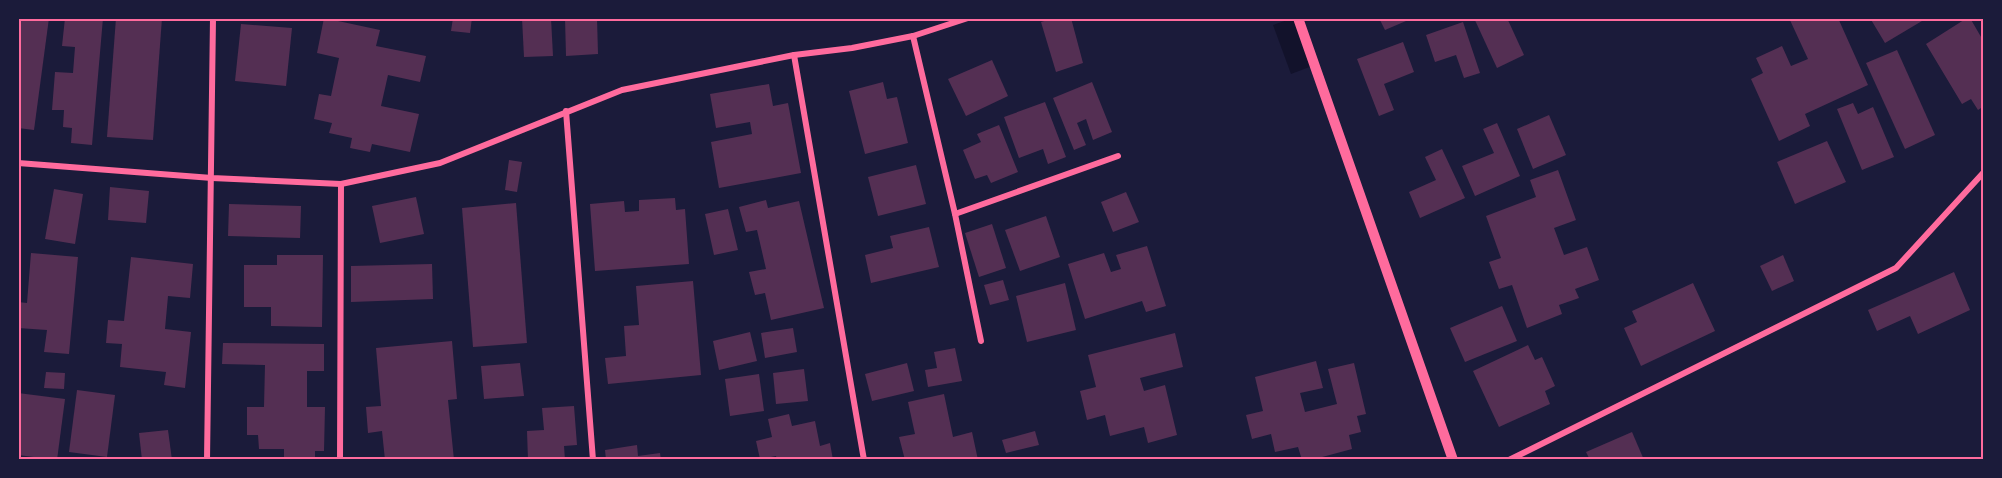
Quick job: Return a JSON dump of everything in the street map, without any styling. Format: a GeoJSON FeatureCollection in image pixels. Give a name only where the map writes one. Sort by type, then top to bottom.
{"type":"FeatureCollection","features":[{"type":"Feature","properties":{"kind":"street"},"geometry":{"type":"LineString","coordinates":[[207,460],[213,18]]}},
{"type":"Feature","properties":{"kind":"street"},"geometry":{"type":"LineString","coordinates":[[18,163],[212,178],[341,183],[440,163],[622,90],[794,55],[852,48],[913,36],[968,18]]}},
{"type":"Feature","properties":{"kind":"street"},"geometry":{"type":"LineString","coordinates":[[1298,18],[1453,460]]}},
{"type":"Feature","properties":{"kind":"street"},"geometry":{"type":"LineString","coordinates":[[913,36],[981,341]]}},
{"type":"Feature","properties":{"kind":"street"},"geometry":{"type":"LineString","coordinates":[[794,55],[864,460]]}},
{"type":"Feature","properties":{"kind":"street"},"geometry":{"type":"LineString","coordinates":[[566,111],[593,460]]}},
{"type":"Feature","properties":{"kind":"street"},"geometry":{"type":"LineString","coordinates":[[954,214],[1118,156]]}},
{"type":"Feature","properties":{"kind":"street"},"geometry":{"type":"LineString","coordinates":[[1509,460],[1896,268],[1984,172]]}},
{"type":"Feature","properties":{"kind":"street"},"geometry":{"type":"LineString","coordinates":[[340,460],[341,183]]}},
{"type":"Feature","properties":{"kind":"shaded area"},"geometry":{"type":"Polygon","coordinates":[[[1293,18],[1312,66],[1291,74],[1273,25],[1293,18]]]}},
{"type":"Feature","properties":{"kind":"building"},"geometry":{"type":"Polygon","coordinates":[[[18,18],[49,18],[34,130],[18,128],[18,18]]]}},
{"type":"Feature","properties":{"kind":"building"},"geometry":{"type":"Polygon","coordinates":[[[65,18],[103,18],[92,145],[71,143],[72,128],[63,127],[64,110],[52,110],[55,72],[73,73],[75,47],[62,46],[65,18]]]}},
{"type":"Feature","properties":{"kind":"building"},"geometry":{"type":"Polygon","coordinates":[[[116,18],[162,18],[153,140],[107,137],[116,18]]]}},
{"type":"Feature","properties":{"kind":"building"},"geometry":{"type":"Polygon","coordinates":[[[324,18],[380,30],[376,46],[426,56],[420,82],[388,75],[381,106],[419,114],[410,152],[372,144],[370,152],[350,148],[352,138],[329,133],[332,123],[314,119],[319,94],[331,96],[339,58],[317,53],[324,18]]]}},
{"type":"Feature","properties":{"kind":"building"},"geometry":{"type":"Polygon","coordinates":[[[453,18],[472,18],[470,33],[451,31],[453,18]]]}},
{"type":"Feature","properties":{"kind":"building"},"geometry":{"type":"Polygon","coordinates":[[[522,18],[551,18],[553,56],[524,57],[522,18]]]}},
{"type":"Feature","properties":{"kind":"building"},"geometry":{"type":"Polygon","coordinates":[[[565,18],[597,18],[598,54],[566,56],[565,18]]]}},
{"type":"Feature","properties":{"kind":"building"},"geometry":{"type":"Polygon","coordinates":[[[1054,18],[1071,18],[1083,63],[1056,72],[1041,22],[1054,18]]]}},
{"type":"Feature","properties":{"kind":"building"},"geometry":{"type":"Polygon","coordinates":[[[1379,18],[1413,18],[1385,30],[1379,18]]]}},
{"type":"Feature","properties":{"kind":"building"},"geometry":{"type":"Polygon","coordinates":[[[1474,18],[1507,18],[1524,55],[1497,68],[1474,18]]]}},
{"type":"Feature","properties":{"kind":"building"},"geometry":{"type":"Polygon","coordinates":[[[1789,18],[1838,18],[1868,85],[1805,114],[1810,126],[1779,141],[1751,79],[1763,73],[1756,58],[1782,46],[1791,66],[1808,59],[1789,18]]]}},
{"type":"Feature","properties":{"kind":"building"},"geometry":{"type":"Polygon","coordinates":[[[1870,18],[1927,18],[1885,43],[1870,18]]]}},
{"type":"Feature","properties":{"kind":"building"},"geometry":{"type":"Polygon","coordinates":[[[1970,18],[1984,42],[1984,106],[1978,110],[1971,99],[1962,104],[1926,44],[1970,18]]]}},
{"type":"Feature","properties":{"kind":"building"},"geometry":{"type":"Polygon","coordinates":[[[1463,22],[1480,73],[1464,78],[1456,55],[1435,62],[1426,35],[1463,22]]]}},
{"type":"Feature","properties":{"kind":"building"},"geometry":{"type":"Polygon","coordinates":[[[241,24],[292,28],[286,86],[235,81],[241,24]]]}},
{"type":"Feature","properties":{"kind":"building"},"geometry":{"type":"Polygon","coordinates":[[[1403,42],[1414,72],[1384,84],[1394,110],[1379,116],[1357,59],[1403,42]]]}},
{"type":"Feature","properties":{"kind":"building"},"geometry":{"type":"Polygon","coordinates":[[[1897,50],[1935,135],[1905,149],[1866,63],[1897,50]]]}},
{"type":"Feature","properties":{"kind":"building"},"geometry":{"type":"Polygon","coordinates":[[[992,60],[1008,96],[966,116],[948,79],[992,60]]]}},
{"type":"Feature","properties":{"kind":"building"},"geometry":{"type":"Polygon","coordinates":[[[883,82],[887,99],[897,97],[908,143],[865,154],[849,91],[883,82]]]}},
{"type":"Feature","properties":{"kind":"building"},"geometry":{"type":"Polygon","coordinates":[[[1092,82],[1112,132],[1093,140],[1086,119],[1077,123],[1086,145],[1074,150],[1053,98],[1092,82]]]}},
{"type":"Feature","properties":{"kind":"building"},"geometry":{"type":"Polygon","coordinates":[[[769,84],[773,106],[788,103],[801,173],[719,188],[711,142],[752,134],[750,122],[716,128],[710,94],[769,84]]]}},
{"type":"Feature","properties":{"kind":"building"},"geometry":{"type":"Polygon","coordinates":[[[1045,102],[1066,157],[1048,164],[1043,149],[1019,158],[1004,117],[1045,102]]]}},
{"type":"Feature","properties":{"kind":"building"},"geometry":{"type":"Polygon","coordinates":[[[1853,103],[1858,114],[1873,107],[1894,157],[1862,170],[1837,109],[1853,103]]]}},
{"type":"Feature","properties":{"kind":"building"},"geometry":{"type":"Polygon","coordinates":[[[1549,115],[1566,155],[1533,169],[1517,129],[1549,115]]]}},
{"type":"Feature","properties":{"kind":"building"},"geometry":{"type":"Polygon","coordinates":[[[1497,123],[1520,176],[1475,196],[1462,166],[1494,153],[1483,129],[1497,123]]]}},
{"type":"Feature","properties":{"kind":"building"},"geometry":{"type":"Polygon","coordinates":[[[999,125],[1018,172],[991,183],[987,175],[975,179],[963,150],[981,142],[977,134],[999,125]]]}},
{"type":"Feature","properties":{"kind":"building"},"geometry":{"type":"Polygon","coordinates":[[[1827,141],[1846,182],[1795,204],[1777,162],[1827,141]]]}},
{"type":"Feature","properties":{"kind":"building"},"geometry":{"type":"Polygon","coordinates":[[[1442,149],[1465,198],[1420,218],[1409,192],[1436,180],[1425,157],[1442,149]]]}},
{"type":"Feature","properties":{"kind":"building"},"geometry":{"type":"Polygon","coordinates":[[[509,160],[522,162],[517,192],[505,190],[509,160]]]}},
{"type":"Feature","properties":{"kind":"building"},"geometry":{"type":"Polygon","coordinates":[[[916,165],[926,204],[878,216],[868,177],[916,165]]]}},
{"type":"Feature","properties":{"kind":"building"},"geometry":{"type":"Polygon","coordinates":[[[1558,170],[1576,220],[1554,228],[1564,255],[1587,247],[1599,280],[1575,289],[1579,298],[1559,305],[1562,314],[1527,328],[1512,285],[1499,289],[1489,262],[1501,258],[1486,216],[1536,197],[1530,180],[1558,170]]]}},
{"type":"Feature","properties":{"kind":"building"},"geometry":{"type":"Polygon","coordinates":[[[110,187],[149,191],[146,223],[108,220],[110,187]]]}},
{"type":"Feature","properties":{"kind":"building"},"geometry":{"type":"Polygon","coordinates":[[[54,189],[83,194],[75,244],[45,239],[54,189]]]}},
{"type":"Feature","properties":{"kind":"building"},"geometry":{"type":"Polygon","coordinates":[[[1126,192],[1139,222],[1113,232],[1101,202],[1126,192]]]}},
{"type":"Feature","properties":{"kind":"building"},"geometry":{"type":"Polygon","coordinates":[[[416,197],[424,234],[380,243],[372,206],[416,197]]]}},
{"type":"Feature","properties":{"kind":"building"},"geometry":{"type":"Polygon","coordinates":[[[675,198],[676,210],[685,209],[689,264],[595,271],[590,204],[624,201],[625,212],[639,211],[639,200],[675,198]]]}},
{"type":"Feature","properties":{"kind":"building"},"geometry":{"type":"Polygon","coordinates":[[[766,200],[768,208],[799,201],[824,308],[771,320],[765,293],[755,295],[749,272],[766,269],[757,230],[746,232],[739,207],[766,200]]]}},
{"type":"Feature","properties":{"kind":"building"},"geometry":{"type":"Polygon","coordinates":[[[516,203],[527,343],[473,347],[462,208],[516,203]]]}},
{"type":"Feature","properties":{"kind":"building"},"geometry":{"type":"Polygon","coordinates":[[[229,204],[301,206],[300,238],[228,236],[229,204]]]}},
{"type":"Feature","properties":{"kind":"building"},"geometry":{"type":"Polygon","coordinates":[[[728,209],[738,250],[714,255],[705,214],[728,209]]]}},
{"type":"Feature","properties":{"kind":"building"},"geometry":{"type":"Polygon","coordinates":[[[1046,216],[1060,257],[1020,271],[1005,230],[1046,216]]]}},
{"type":"Feature","properties":{"kind":"building"},"geometry":{"type":"Polygon","coordinates":[[[992,224],[1006,268],[979,277],[965,233],[992,224]]]}},
{"type":"Feature","properties":{"kind":"building"},"geometry":{"type":"Polygon","coordinates":[[[929,227],[939,267],[871,283],[865,255],[893,248],[890,236],[929,227]]]}},
{"type":"Feature","properties":{"kind":"building"},"geometry":{"type":"Polygon","coordinates":[[[1147,246],[1166,306],[1146,312],[1142,301],[1085,319],[1068,264],[1104,253],[1111,272],[1121,269],[1116,255],[1147,246]]]}},
{"type":"Feature","properties":{"kind":"building"},"geometry":{"type":"Polygon","coordinates":[[[31,253],[78,257],[69,354],[44,352],[47,330],[18,328],[18,302],[27,303],[31,253]]]}},
{"type":"Feature","properties":{"kind":"building"},"geometry":{"type":"Polygon","coordinates":[[[277,255],[323,255],[322,327],[271,326],[271,307],[244,307],[244,265],[277,265],[277,255]]]}},
{"type":"Feature","properties":{"kind":"building"},"geometry":{"type":"Polygon","coordinates":[[[1783,255],[1794,281],[1772,291],[1760,266],[1783,255]]]}},
{"type":"Feature","properties":{"kind":"building"},"geometry":{"type":"Polygon","coordinates":[[[131,257],[193,264],[190,298],[168,296],[165,329],[191,332],[185,388],[164,385],[166,372],[120,367],[122,344],[106,343],[108,320],[124,321],[131,257]]]}},
{"type":"Feature","properties":{"kind":"building"},"geometry":{"type":"Polygon","coordinates":[[[432,264],[433,299],[351,302],[351,266],[432,264]]]}},
{"type":"Feature","properties":{"kind":"building"},"geometry":{"type":"Polygon","coordinates":[[[1954,272],[1970,310],[1918,334],[1910,316],[1877,331],[1868,310],[1954,272]]]}},
{"type":"Feature","properties":{"kind":"building"},"geometry":{"type":"Polygon","coordinates":[[[1003,280],[1009,300],[990,305],[984,285],[1003,280]]]}},
{"type":"Feature","properties":{"kind":"building"},"geometry":{"type":"Polygon","coordinates":[[[693,281],[701,375],[608,384],[605,358],[626,356],[624,326],[639,325],[636,286],[693,281]]]}},
{"type":"Feature","properties":{"kind":"building"},"geometry":{"type":"Polygon","coordinates":[[[1065,283],[1076,330],[1027,342],[1016,296],[1065,283]]]}},
{"type":"Feature","properties":{"kind":"building"},"geometry":{"type":"Polygon","coordinates":[[[1693,283],[1715,331],[1641,366],[1624,328],[1637,322],[1632,311],[1693,283]]]}},
{"type":"Feature","properties":{"kind":"building"},"geometry":{"type":"Polygon","coordinates":[[[1502,306],[1517,341],[1465,362],[1450,328],[1502,306]]]}},
{"type":"Feature","properties":{"kind":"building"},"geometry":{"type":"Polygon","coordinates":[[[793,328],[797,352],[765,358],[761,333],[793,328]]]}},
{"type":"Feature","properties":{"kind":"building"},"geometry":{"type":"Polygon","coordinates":[[[750,332],[757,361],[719,370],[713,341],[750,332]]]}},
{"type":"Feature","properties":{"kind":"building"},"geometry":{"type":"Polygon","coordinates":[[[1175,333],[1183,367],[1140,378],[1144,391],[1165,385],[1177,435],[1148,443],[1144,427],[1110,436],[1105,415],[1087,420],[1080,391],[1096,387],[1088,355],[1175,333]]]}},
{"type":"Feature","properties":{"kind":"building"},"geometry":{"type":"Polygon","coordinates":[[[452,341],[457,399],[448,400],[454,460],[385,460],[382,431],[368,433],[366,407],[381,406],[376,348],[452,341]]]}},
{"type":"Feature","properties":{"kind":"building"},"geometry":{"type":"Polygon","coordinates":[[[223,343],[324,344],[324,371],[307,371],[307,407],[325,407],[324,451],[315,451],[315,460],[284,460],[284,449],[259,449],[258,435],[247,435],[247,407],[264,407],[265,365],[222,364],[223,343]]]}},
{"type":"Feature","properties":{"kind":"building"},"geometry":{"type":"Polygon","coordinates":[[[1528,345],[1535,360],[1542,357],[1555,386],[1545,391],[1550,404],[1499,427],[1473,371],[1528,345]]]}},
{"type":"Feature","properties":{"kind":"building"},"geometry":{"type":"Polygon","coordinates":[[[955,348],[962,381],[928,387],[925,370],[937,368],[934,352],[955,348]]]}},
{"type":"Feature","properties":{"kind":"building"},"geometry":{"type":"Polygon","coordinates":[[[1316,361],[1323,388],[1300,393],[1305,412],[1337,404],[1328,369],[1354,363],[1366,414],[1357,416],[1361,432],[1349,435],[1352,449],[1311,460],[1302,460],[1298,447],[1275,452],[1271,434],[1252,439],[1246,415],[1263,411],[1255,377],[1316,361]]]}},
{"type":"Feature","properties":{"kind":"building"},"geometry":{"type":"Polygon","coordinates":[[[520,363],[524,396],[484,399],[481,366],[520,363]]]}},
{"type":"Feature","properties":{"kind":"building"},"geometry":{"type":"Polygon","coordinates":[[[907,363],[914,391],[872,401],[865,374],[907,363]]]}},
{"type":"Feature","properties":{"kind":"building"},"geometry":{"type":"Polygon","coordinates":[[[804,369],[808,401],[776,404],[773,373],[804,369]]]}},
{"type":"Feature","properties":{"kind":"building"},"geometry":{"type":"Polygon","coordinates":[[[46,372],[65,373],[64,389],[44,388],[46,372]]]}},
{"type":"Feature","properties":{"kind":"building"},"geometry":{"type":"Polygon","coordinates":[[[759,374],[764,411],[730,416],[725,379],[759,374]]]}},
{"type":"Feature","properties":{"kind":"building"},"geometry":{"type":"Polygon","coordinates":[[[77,390],[115,395],[107,457],[69,452],[77,390]]]}},
{"type":"Feature","properties":{"kind":"building"},"geometry":{"type":"Polygon","coordinates":[[[18,393],[65,399],[57,460],[18,455],[18,393]]]}},
{"type":"Feature","properties":{"kind":"building"},"geometry":{"type":"Polygon","coordinates":[[[944,394],[953,437],[972,432],[978,460],[905,460],[899,437],[915,434],[908,402],[944,394]]]}},
{"type":"Feature","properties":{"kind":"building"},"geometry":{"type":"Polygon","coordinates":[[[574,406],[577,445],[564,446],[565,460],[528,460],[527,431],[544,430],[542,408],[574,406]]]}},
{"type":"Feature","properties":{"kind":"building"},"geometry":{"type":"Polygon","coordinates":[[[789,414],[792,426],[815,421],[820,446],[830,443],[833,460],[777,460],[776,456],[760,459],[756,441],[772,437],[768,419],[789,414]]]}},
{"type":"Feature","properties":{"kind":"building"},"geometry":{"type":"Polygon","coordinates":[[[168,430],[172,460],[142,460],[139,433],[168,430]]]}},
{"type":"Feature","properties":{"kind":"building"},"geometry":{"type":"Polygon","coordinates":[[[1035,431],[1039,445],[1006,453],[1002,440],[1035,431]]]}},
{"type":"Feature","properties":{"kind":"building"},"geometry":{"type":"Polygon","coordinates":[[[1632,432],[1644,460],[1590,460],[1586,452],[1632,432]]]}},
{"type":"Feature","properties":{"kind":"building"},"geometry":{"type":"Polygon","coordinates":[[[637,445],[638,456],[660,453],[661,460],[606,460],[605,450],[637,445]]]}}]}
